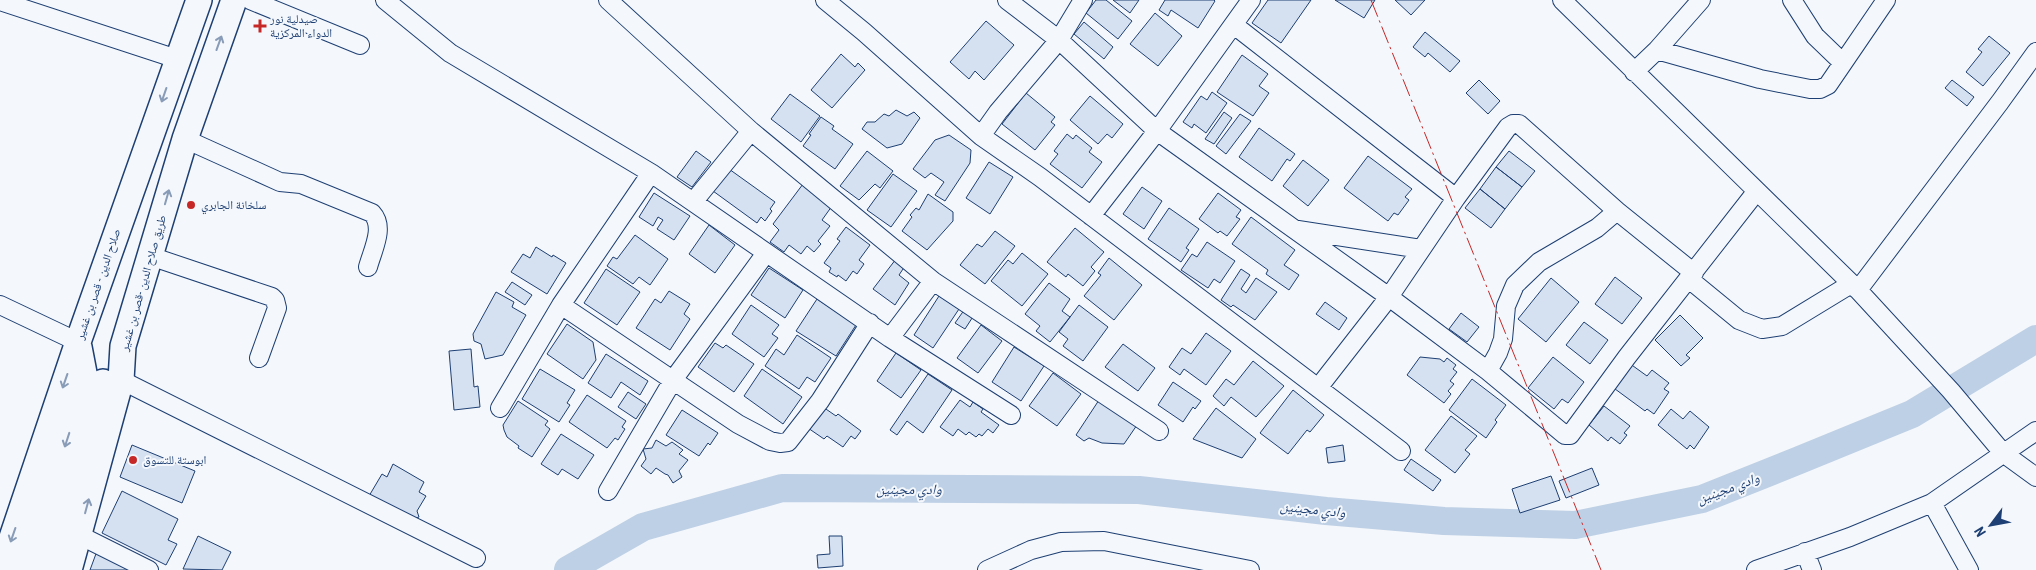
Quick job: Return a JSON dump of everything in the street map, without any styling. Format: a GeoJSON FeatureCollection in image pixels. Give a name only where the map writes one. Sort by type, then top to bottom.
{"type":"FeatureCollection","features":[{"type":"Feature","properties":{"kind":"highway","name":"صلاح الدين - قصر بن غشير"},"geometry":{"type":"LineString","coordinates":[[1,570],[78,342],[199,0]]}},
{"type":"Feature","properties":{"kind":"highway","name":"طريق صلاح الدين -قصر بن غشير"},"geometry":{"type":"LineString","coordinates":[[69,570],[121,380],[123,346],[184,139],[234,0]]}},
{"type":"Feature","properties":{"kind":"highway"},"geometry":{"type":"LineString","coordinates":[[25,570],[82,392],[84,373],[78,342]]}},
{"type":"Feature","properties":{"kind":"highway"},"geometry":{"type":"LineString","coordinates":[[50,570],[98,395],[109,370],[123,346]]}},
{"type":"Feature","properties":{"kind":"street"},"geometry":{"type":"LineString","coordinates":[[250,0],[360,45]]}},
{"type":"Feature","properties":{"kind":"street"},"geometry":{"type":"LineString","coordinates":[[385,0],[450,53],[651,173],[890,338],[1011,415]]}},
{"type":"Feature","properties":{"kind":"street"},"geometry":{"type":"LineString","coordinates":[[608,0],[751,130],[933,281],[1159,431]]}},
{"type":"Feature","properties":{"kind":"street"},"geometry":{"type":"LineString","coordinates":[[825,0],[864,32],[981,136],[1091,216],[1402,451]]}},
{"type":"Feature","properties":{"kind":"street"},"geometry":{"type":"LineString","coordinates":[[1007,0],[1059,40],[1157,131],[1389,296],[1488,372],[1565,435],[1570,435],[1627,357],[1756,192]]}},
{"type":"Feature","properties":{"kind":"street"},"geometry":{"type":"LineString","coordinates":[[1091,216],[1157,131],[1251,0]]}},
{"type":"Feature","properties":{"kind":"street"},"geometry":{"type":"LineString","coordinates":[[1562,0],[1855,287],[1950,391],[2003,453],[2036,477]]}},
{"type":"Feature","properties":{"kind":"street"},"geometry":{"type":"LineString","coordinates":[[1634,72],[1657,50],[1701,0]]}},
{"type":"Feature","properties":{"kind":"street"},"geometry":{"type":"LineString","coordinates":[[1792,0],[1815,36],[1843,63]]}},
{"type":"Feature","properties":{"kind":"street"},"geometry":{"type":"LineString","coordinates":[[1657,50],[1760,79],[1810,89],[1820,88],[1828,85],[1886,0]]}},
{"type":"Feature","properties":{"kind":"street"},"geometry":{"type":"LineString","coordinates":[[0,1],[177,59]]}},
{"type":"Feature","properties":{"kind":"street"},"geometry":{"type":"LineString","coordinates":[[981,136],[998,112],[1059,40],[1079,2]]}},
{"type":"Feature","properties":{"kind":"street"},"geometry":{"type":"LineString","coordinates":[[1234,25],[1456,198]]}},
{"type":"Feature","properties":{"kind":"street"},"geometry":{"type":"LineString","coordinates":[[1318,388],[1389,296],[1456,198],[1508,127],[1513,124],[1518,124],[1739,320],[1762,329],[1782,326],[1855,287],[2036,52]]}},
{"type":"Feature","properties":{"kind":"street"},"geometry":{"type":"LineString","coordinates":[[694,201],[751,130]]}},
{"type":"Feature","properties":{"kind":"street"},"geometry":{"type":"LineString","coordinates":[[184,139],[280,182],[300,184],[372,213],[377,219],[379,227],[368,267]]}},
{"type":"Feature","properties":{"kind":"street"},"geometry":{"type":"LineString","coordinates":[[500,408],[561,305],[651,173]]}},
{"type":"Feature","properties":{"kind":"street"},"geometry":{"type":"LineString","coordinates":[[1488,372],[1498,354],[1503,339],[1506,306],[1515,285],[1539,262],[1597,228],[1617,211]]}},
{"type":"Feature","properties":{"kind":"street"},"geometry":{"type":"LineString","coordinates":[[1294,229],[1421,249]]}},
{"type":"Feature","properties":{"kind":"street"},"geometry":{"type":"LineString","coordinates":[[608,491],[673,380],[766,253]]}},
{"type":"Feature","properties":{"kind":"street"},"geometry":{"type":"LineString","coordinates":[[150,256],[272,296],[277,308],[259,358]]}},
{"type":"Feature","properties":{"kind":"street"},"geometry":{"type":"LineString","coordinates":[[890,338],[933,281]]}},
{"type":"Feature","properties":{"kind":"street"},"geometry":{"type":"LineString","coordinates":[[0,305],[78,342]]}},
{"type":"Feature","properties":{"kind":"street"},"geometry":{"type":"LineString","coordinates":[[561,305],[738,424],[770,441],[780,443],[788,442],[820,401],[870,323]]}},
{"type":"Feature","properties":{"kind":"street"},"geometry":{"type":"LineString","coordinates":[[121,380],[476,558]]}},
{"type":"Feature","properties":{"kind":"street"},"geometry":{"type":"LineString","coordinates":[[1756,570],[1850,537],[1932,503],[2036,431]]}},
{"type":"Feature","properties":{"kind":"street"},"geometry":{"type":"LineString","coordinates":[[1932,503],[1969,570]]}},
{"type":"Feature","properties":{"kind":"street"},"geometry":{"type":"LineString","coordinates":[[79,536],[149,570]]}},
{"type":"Feature","properties":{"kind":"street"},"geometry":{"type":"LineString","coordinates":[[987,570],[1031,550],[1061,542],[1104,541],[1242,569]]}},
{"type":"Feature","properties":{"kind":"street"},"geometry":{"type":"LineString","coordinates":[[1805,552],[1812,570]]}},
{"type":"Feature","properties":{"kind":"building"},"geometry":{"type":"Polygon","coordinates":[[[1096,0],[1106,0],[1132,21],[1118,39],[1086,13],[1096,0]]]}},
{"type":"Feature","properties":{"kind":"building"},"geometry":{"type":"Polygon","coordinates":[[[1113,0],[1139,0],[1130,13],[1113,0]]]}},
{"type":"Feature","properties":{"kind":"building"},"geometry":{"type":"Polygon","coordinates":[[[1165,0],[1215,1],[1198,28],[1171,10],[1168,16],[1159,10],[1165,0]]]}},
{"type":"Feature","properties":{"kind":"building"},"geometry":{"type":"Polygon","coordinates":[[[1268,0],[1311,0],[1281,43],[1252,23],[1268,0]]]}},
{"type":"Feature","properties":{"kind":"building"},"geometry":{"type":"Polygon","coordinates":[[[1335,0],[1375,0],[1364,18],[1335,0]]]}},
{"type":"Feature","properties":{"kind":"building"},"geometry":{"type":"Polygon","coordinates":[[[1395,0],[1425,0],[1411,15],[1395,0]]]}},
{"type":"Feature","properties":{"kind":"building"},"geometry":{"type":"Polygon","coordinates":[[[1155,13],[1182,36],[1158,66],[1130,44],[1155,13]]]}},
{"type":"Feature","properties":{"kind":"building"},"geometry":{"type":"Polygon","coordinates":[[[986,21],[1014,45],[984,80],[975,71],[969,79],[950,62],[986,21]]]}},
{"type":"Feature","properties":{"kind":"building"},"geometry":{"type":"Polygon","coordinates":[[[1084,22],[1113,47],[1104,59],[1074,34],[1084,22]]]}},
{"type":"Feature","properties":{"kind":"building"},"geometry":{"type":"Polygon","coordinates":[[[1425,32],[1460,61],[1450,72],[1428,53],[1425,57],[1413,47],[1425,32]]]}},
{"type":"Feature","properties":{"kind":"building"},"geometry":{"type":"Polygon","coordinates":[[[1989,36],[2010,53],[1983,86],[1966,72],[1982,52],[1978,49],[1989,36]]]}},
{"type":"Feature","properties":{"kind":"building"},"geometry":{"type":"Polygon","coordinates":[[[841,54],[855,67],[858,63],[865,70],[832,108],[811,90],[841,54]]]}},
{"type":"Feature","properties":{"kind":"building"},"geometry":{"type":"Polygon","coordinates":[[[1242,55],[1268,74],[1259,86],[1269,93],[1253,116],[1217,92],[1242,55]]]}},
{"type":"Feature","properties":{"kind":"building"},"geometry":{"type":"Polygon","coordinates":[[[1479,80],[1500,101],[1488,114],[1466,93],[1479,80]]]}},
{"type":"Feature","properties":{"kind":"building"},"geometry":{"type":"Polygon","coordinates":[[[1952,80],[1974,97],[1967,106],[1945,88],[1952,80]]]}},
{"type":"Feature","properties":{"kind":"building"},"geometry":{"type":"Polygon","coordinates":[[[1212,92],[1227,103],[1206,133],[1194,124],[1192,128],[1183,122],[1201,96],[1207,100],[1212,92]]]}},
{"type":"Feature","properties":{"kind":"building"},"geometry":{"type":"Polygon","coordinates":[[[1026,93],[1055,117],[1051,122],[1055,125],[1035,150],[1002,124],[1026,93]]]}},
{"type":"Feature","properties":{"kind":"building"},"geometry":{"type":"Polygon","coordinates":[[[790,94],[820,116],[801,142],[771,119],[790,94]]]}},
{"type":"Feature","properties":{"kind":"building"},"geometry":{"type":"Polygon","coordinates":[[[1090,96],[1123,124],[1112,138],[1107,134],[1098,144],[1070,120],[1090,96]]]}},
{"type":"Feature","properties":{"kind":"building"},"geometry":{"type":"Polygon","coordinates":[[[896,110],[907,116],[914,112],[920,118],[902,144],[887,148],[862,129],[867,122],[875,122],[884,114],[889,116],[896,110]]]}},
{"type":"Feature","properties":{"kind":"building"},"geometry":{"type":"Polygon","coordinates":[[[1224,112],[1232,118],[1214,144],[1205,139],[1224,112]]]}},
{"type":"Feature","properties":{"kind":"building"},"geometry":{"type":"Polygon","coordinates":[[[1240,114],[1251,121],[1226,154],[1216,146],[1240,114]]]}},
{"type":"Feature","properties":{"kind":"building"},"geometry":{"type":"Polygon","coordinates":[[[821,117],[834,126],[832,129],[853,144],[835,169],[803,146],[821,117]]]}},
{"type":"Feature","properties":{"kind":"building"},"geometry":{"type":"Polygon","coordinates":[[[1259,128],[1295,154],[1290,161],[1287,159],[1272,181],[1239,157],[1259,128]]]}},
{"type":"Feature","properties":{"kind":"building"},"geometry":{"type":"Polygon","coordinates":[[[1067,134],[1073,139],[1076,135],[1092,148],[1089,152],[1102,162],[1082,188],[1050,164],[1058,154],[1054,151],[1067,134]]]}},
{"type":"Feature","properties":{"kind":"building"},"geometry":{"type":"Polygon","coordinates":[[[949,135],[971,150],[970,163],[945,201],[935,195],[944,182],[931,173],[925,178],[913,169],[935,140],[949,135]]]}},
{"type":"Feature","properties":{"kind":"building"},"geometry":{"type":"Polygon","coordinates":[[[696,151],[711,162],[692,187],[677,177],[696,151]]]}},
{"type":"Feature","properties":{"kind":"building"},"geometry":{"type":"Polygon","coordinates":[[[867,151],[893,171],[880,188],[875,184],[859,200],[840,186],[867,151]]]}},
{"type":"Feature","properties":{"kind":"building"},"geometry":{"type":"Polygon","coordinates":[[[1509,151],[1535,171],[1522,187],[1496,167],[1509,151]]]}},
{"type":"Feature","properties":{"kind":"building"},"geometry":{"type":"Polygon","coordinates":[[[1368,156],[1412,189],[1405,197],[1409,200],[1398,215],[1394,213],[1388,221],[1344,188],[1368,156]]]}},
{"type":"Feature","properties":{"kind":"building"},"geometry":{"type":"Polygon","coordinates":[[[1303,160],[1329,180],[1308,206],[1283,186],[1303,160]]]}},
{"type":"Feature","properties":{"kind":"building"},"geometry":{"type":"Polygon","coordinates":[[[989,162],[1013,177],[990,214],[966,198],[989,162]]]}},
{"type":"Feature","properties":{"kind":"building"},"geometry":{"type":"Polygon","coordinates":[[[1496,167],[1522,187],[1505,209],[1480,189],[1496,167]]]}},
{"type":"Feature","properties":{"kind":"building"},"geometry":{"type":"Polygon","coordinates":[[[729,169],[775,202],[770,209],[772,211],[765,221],[761,217],[757,223],[713,191],[729,169]]]}},
{"type":"Feature","properties":{"kind":"building"},"geometry":{"type":"Polygon","coordinates":[[[893,174],[917,191],[891,227],[867,210],[893,174]]]}},
{"type":"Feature","properties":{"kind":"building"},"geometry":{"type":"Polygon","coordinates":[[[803,184],[832,206],[822,220],[830,226],[818,241],[821,244],[814,252],[807,246],[801,254],[789,245],[784,252],[770,242],[779,230],[773,224],[803,184]]]}},
{"type":"Feature","properties":{"kind":"building"},"geometry":{"type":"Polygon","coordinates":[[[1142,187],[1162,201],[1144,229],[1123,214],[1142,187]]]}},
{"type":"Feature","properties":{"kind":"building"},"geometry":{"type":"Polygon","coordinates":[[[1480,189],[1505,209],[1491,228],[1465,208],[1480,189]]]}},
{"type":"Feature","properties":{"kind":"building"},"geometry":{"type":"Polygon","coordinates":[[[654,193],[690,216],[674,240],[657,229],[663,220],[658,217],[653,226],[639,217],[654,193]]]}},
{"type":"Feature","properties":{"kind":"building"},"geometry":{"type":"Polygon","coordinates":[[[1218,193],[1241,210],[1236,217],[1240,219],[1227,236],[1220,231],[1218,233],[1199,219],[1218,193]]]}},
{"type":"Feature","properties":{"kind":"building"},"geometry":{"type":"Polygon","coordinates":[[[928,194],[953,212],[953,221],[927,250],[902,231],[912,217],[910,215],[916,208],[919,210],[928,194]]]}},
{"type":"Feature","properties":{"kind":"building"},"geometry":{"type":"Polygon","coordinates":[[[1169,208],[1199,229],[1186,248],[1189,250],[1181,262],[1148,239],[1169,208]]]}},
{"type":"Feature","properties":{"kind":"building"},"geometry":{"type":"Polygon","coordinates":[[[1251,217],[1295,250],[1284,265],[1299,275],[1289,290],[1266,274],[1268,270],[1232,244],[1251,217]]]}},
{"type":"Feature","properties":{"kind":"building"},"geometry":{"type":"Polygon","coordinates":[[[709,225],[735,245],[715,273],[689,254],[709,225]]]}},
{"type":"Feature","properties":{"kind":"building"},"geometry":{"type":"Polygon","coordinates":[[[846,227],[870,245],[859,260],[864,264],[857,274],[853,271],[846,281],[838,275],[837,277],[829,272],[831,268],[824,263],[840,241],[837,239],[846,227]]]}},
{"type":"Feature","properties":{"kind":"building"},"geometry":{"type":"Polygon","coordinates":[[[1075,228],[1104,252],[1091,267],[1095,271],[1083,286],[1068,274],[1066,277],[1047,262],[1075,228]]]}},
{"type":"Feature","properties":{"kind":"building"},"geometry":{"type":"Polygon","coordinates":[[[995,231],[1015,246],[985,284],[960,265],[977,244],[982,247],[995,231]]]}},
{"type":"Feature","properties":{"kind":"building"},"geometry":{"type":"Polygon","coordinates":[[[635,235],[668,259],[650,285],[639,277],[633,284],[607,266],[613,257],[617,259],[635,235]]]}},
{"type":"Feature","properties":{"kind":"building"},"geometry":{"type":"Polygon","coordinates":[[[1207,242],[1235,261],[1220,283],[1214,279],[1208,288],[1181,270],[1192,254],[1197,257],[1207,242]]]}},
{"type":"Feature","properties":{"kind":"building"},"geometry":{"type":"Polygon","coordinates":[[[536,247],[566,263],[547,294],[511,272],[523,254],[530,258],[536,247]]]}},
{"type":"Feature","properties":{"kind":"building"},"geometry":{"type":"Polygon","coordinates":[[[1022,253],[1048,274],[1022,306],[991,281],[1008,260],[1013,264],[1022,253]]]}},
{"type":"Feature","properties":{"kind":"building"},"geometry":{"type":"Polygon","coordinates":[[[1109,258],[1142,285],[1114,320],[1084,296],[1101,275],[1098,273],[1109,258]]]}},
{"type":"Feature","properties":{"kind":"building"},"geometry":{"type":"Polygon","coordinates":[[[896,259],[905,266],[899,275],[909,283],[895,305],[873,289],[896,259]]]}},
{"type":"Feature","properties":{"kind":"building"},"geometry":{"type":"Polygon","coordinates":[[[769,268],[803,290],[785,318],[751,295],[769,268]]]}},
{"type":"Feature","properties":{"kind":"building"},"geometry":{"type":"Polygon","coordinates":[[[606,269],[640,292],[617,325],[584,303],[606,269]]]}},
{"type":"Feature","properties":{"kind":"building"},"geometry":{"type":"Polygon","coordinates":[[[1241,269],[1250,275],[1241,289],[1246,293],[1256,278],[1277,292],[1255,320],[1233,305],[1231,307],[1221,300],[1241,269]]]}},
{"type":"Feature","properties":{"kind":"building"},"geometry":{"type":"Polygon","coordinates":[[[1615,277],[1642,298],[1622,324],[1595,304],[1615,277]]]}},
{"type":"Feature","properties":{"kind":"building"},"geometry":{"type":"Polygon","coordinates":[[[1551,278],[1579,302],[1546,342],[1518,319],[1551,278]]]}},
{"type":"Feature","properties":{"kind":"building"},"geometry":{"type":"Polygon","coordinates":[[[512,282],[532,295],[525,305],[505,292],[512,282]]]}},
{"type":"Feature","properties":{"kind":"building"},"geometry":{"type":"Polygon","coordinates":[[[1049,283],[1070,299],[1062,311],[1070,317],[1050,342],[1036,331],[1040,326],[1025,314],[1049,283]]]}},
{"type":"Feature","properties":{"kind":"building"},"geometry":{"type":"Polygon","coordinates":[[[669,291],[690,304],[684,314],[690,319],[670,350],[636,328],[655,299],[661,303],[669,291]]]}},
{"type":"Feature","properties":{"kind":"building"},"geometry":{"type":"Polygon","coordinates":[[[496,292],[514,302],[512,307],[526,315],[503,355],[485,359],[481,344],[474,341],[473,334],[496,292]]]}},
{"type":"Feature","properties":{"kind":"building"},"geometry":{"type":"Polygon","coordinates":[[[939,296],[959,309],[933,348],[914,335],[939,296]]]}},
{"type":"Feature","properties":{"kind":"building"},"geometry":{"type":"Polygon","coordinates":[[[817,299],[856,325],[836,356],[796,331],[817,299]]]}},
{"type":"Feature","properties":{"kind":"building"},"geometry":{"type":"Polygon","coordinates":[[[1325,302],[1347,318],[1339,330],[1316,314],[1325,302]]]}},
{"type":"Feature","properties":{"kind":"building"},"geometry":{"type":"Polygon","coordinates":[[[751,305],[779,325],[772,334],[778,338],[764,357],[732,334],[751,305]]]}},
{"type":"Feature","properties":{"kind":"building"},"geometry":{"type":"Polygon","coordinates":[[[1079,305],[1108,327],[1083,361],[1063,346],[1068,339],[1059,332],[1079,305]]]}},
{"type":"Feature","properties":{"kind":"building"},"geometry":{"type":"Polygon","coordinates":[[[967,306],[976,312],[965,329],[955,323],[967,306]]]}},
{"type":"Feature","properties":{"kind":"building"},"geometry":{"type":"Polygon","coordinates":[[[1461,313],[1479,327],[1467,342],[1449,329],[1461,313]]]}},
{"type":"Feature","properties":{"kind":"building"},"geometry":{"type":"Polygon","coordinates":[[[1680,315],[1703,338],[1686,355],[1690,358],[1681,366],[1655,340],[1680,315]]]}},
{"type":"Feature","properties":{"kind":"building"},"geometry":{"type":"Polygon","coordinates":[[[1584,322],[1608,340],[1590,364],[1566,345],[1584,322]]]}},
{"type":"Feature","properties":{"kind":"building"},"geometry":{"type":"Polygon","coordinates":[[[567,324],[593,342],[596,360],[583,379],[547,354],[567,324]]]}},
{"type":"Feature","properties":{"kind":"building"},"geometry":{"type":"Polygon","coordinates":[[[981,325],[1002,341],[978,373],[957,358],[981,325]]]}},
{"type":"Feature","properties":{"kind":"building"},"geometry":{"type":"Polygon","coordinates":[[[1206,333],[1231,351],[1206,385],[1184,369],[1180,375],[1169,367],[1182,348],[1191,354],[1206,333]]]}},
{"type":"Feature","properties":{"kind":"building"},"geometry":{"type":"Polygon","coordinates":[[[797,335],[831,358],[815,382],[807,377],[799,389],[765,366],[776,349],[784,355],[797,335]]]}},
{"type":"Feature","properties":{"kind":"building"},"geometry":{"type":"Polygon","coordinates":[[[715,343],[723,348],[726,345],[754,364],[734,392],[698,367],[715,343]]]}},
{"type":"Feature","properties":{"kind":"building"},"geometry":{"type":"Polygon","coordinates":[[[1123,344],[1155,368],[1138,391],[1105,367],[1123,344]]]}},
{"type":"Feature","properties":{"kind":"building"},"geometry":{"type":"Polygon","coordinates":[[[1014,347],[1044,366],[1021,401],[992,382],[1014,347]]]}},
{"type":"Feature","properties":{"kind":"building"},"geometry":{"type":"Polygon","coordinates":[[[471,349],[474,387],[478,386],[480,407],[454,410],[449,351],[471,349]]]}},
{"type":"Feature","properties":{"kind":"building"},"geometry":{"type":"Polygon","coordinates":[[[896,353],[921,370],[901,398],[877,381],[896,353]]]}},
{"type":"Feature","properties":{"kind":"building"},"geometry":{"type":"Polygon","coordinates":[[[606,354],[648,381],[640,395],[621,382],[611,398],[588,383],[606,354]]]}},
{"type":"Feature","properties":{"kind":"building"},"geometry":{"type":"Polygon","coordinates":[[[1420,357],[1440,359],[1444,362],[1447,358],[1456,365],[1453,369],[1457,372],[1450,381],[1454,384],[1448,391],[1451,394],[1444,403],[1407,375],[1420,357]]]}},
{"type":"Feature","properties":{"kind":"building"},"geometry":{"type":"Polygon","coordinates":[[[1553,357],[1584,382],[1568,403],[1562,399],[1554,409],[1528,388],[1553,357]]]}},
{"type":"Feature","properties":{"kind":"building"},"geometry":{"type":"Polygon","coordinates":[[[1253,361],[1284,386],[1256,417],[1231,397],[1224,406],[1213,396],[1226,379],[1234,385],[1253,361]]]}},
{"type":"Feature","properties":{"kind":"building"},"geometry":{"type":"Polygon","coordinates":[[[1629,363],[1647,376],[1652,370],[1669,383],[1664,389],[1669,392],[1654,414],[1647,409],[1645,411],[1611,386],[1629,363]]]}},
{"type":"Feature","properties":{"kind":"building"},"geometry":{"type":"Polygon","coordinates":[[[540,369],[575,390],[567,403],[570,405],[559,422],[522,399],[540,369]]]}},
{"type":"Feature","properties":{"kind":"building"},"geometry":{"type":"Polygon","coordinates":[[[762,369],[802,397],[783,424],[744,396],[762,369]]]}},
{"type":"Feature","properties":{"kind":"building"},"geometry":{"type":"Polygon","coordinates":[[[1053,373],[1081,394],[1057,426],[1029,406],[1053,373]]]}},
{"type":"Feature","properties":{"kind":"building"},"geometry":{"type":"Polygon","coordinates":[[[928,374],[952,390],[923,433],[907,421],[897,435],[890,430],[928,374]]]}},
{"type":"Feature","properties":{"kind":"building"},"geometry":{"type":"Polygon","coordinates":[[[1472,379],[1506,405],[1495,420],[1497,422],[1486,438],[1449,410],[1472,379]]]}},
{"type":"Feature","properties":{"kind":"building"},"geometry":{"type":"Polygon","coordinates":[[[1173,382],[1201,401],[1195,409],[1193,407],[1183,422],[1158,405],[1173,382]]]}},
{"type":"Feature","properties":{"kind":"building"},"geometry":{"type":"Polygon","coordinates":[[[1293,390],[1324,415],[1310,432],[1307,430],[1288,454],[1260,433],[1293,390]]]}},
{"type":"Feature","properties":{"kind":"building"},"geometry":{"type":"Polygon","coordinates":[[[628,392],[646,404],[636,419],[618,407],[628,392]]]}},
{"type":"Feature","properties":{"kind":"building"},"geometry":{"type":"Polygon","coordinates":[[[587,395],[626,421],[622,427],[625,429],[618,440],[615,438],[607,448],[569,422],[587,395]]]}},
{"type":"Feature","properties":{"kind":"building"},"geometry":{"type":"Polygon","coordinates":[[[960,400],[970,407],[973,402],[983,409],[981,412],[999,425],[993,433],[988,429],[982,436],[979,434],[976,437],[969,432],[966,435],[958,429],[953,436],[940,427],[960,400]]]}},
{"type":"Feature","properties":{"kind":"building"},"geometry":{"type":"Polygon","coordinates":[[[1099,400],[1137,425],[1124,444],[1102,443],[1089,438],[1084,441],[1076,435],[1099,400]]]}},
{"type":"Feature","properties":{"kind":"building"},"geometry":{"type":"Polygon","coordinates":[[[518,401],[548,421],[545,425],[550,429],[532,457],[518,448],[519,446],[507,437],[504,430],[503,425],[518,401]]]}},
{"type":"Feature","properties":{"kind":"building"},"geometry":{"type":"Polygon","coordinates":[[[1604,406],[1630,426],[1624,433],[1627,435],[1620,444],[1611,437],[1608,441],[1589,425],[1604,406]]]}},
{"type":"Feature","properties":{"kind":"building"},"geometry":{"type":"Polygon","coordinates":[[[823,407],[836,416],[838,414],[861,431],[855,439],[851,436],[843,447],[827,436],[824,439],[808,428],[823,407]]]}},
{"type":"Feature","properties":{"kind":"building"},"geometry":{"type":"Polygon","coordinates":[[[1216,408],[1256,439],[1242,458],[1193,439],[1216,408]]]}},
{"type":"Feature","properties":{"kind":"building"},"geometry":{"type":"Polygon","coordinates":[[[1671,409],[1683,419],[1690,411],[1709,427],[1694,449],[1690,445],[1687,449],[1658,425],[1671,409]]]}},
{"type":"Feature","properties":{"kind":"building"},"geometry":{"type":"Polygon","coordinates":[[[682,410],[718,433],[699,456],[666,435],[682,410]]]}},
{"type":"Feature","properties":{"kind":"building"},"geometry":{"type":"Polygon","coordinates":[[[1451,416],[1477,436],[1465,450],[1470,454],[1455,473],[1425,450],[1451,416]]]}},
{"type":"Feature","properties":{"kind":"building"},"geometry":{"type":"Polygon","coordinates":[[[561,434],[594,455],[578,479],[562,469],[558,475],[541,464],[561,434]]]}},
{"type":"Feature","properties":{"kind":"building"},"geometry":{"type":"Polygon","coordinates":[[[656,440],[666,446],[672,442],[683,450],[679,454],[688,460],[679,471],[682,477],[673,483],[668,475],[656,468],[651,474],[641,466],[646,459],[643,449],[652,448],[656,440]]]}},
{"type":"Feature","properties":{"kind":"building"},"geometry":{"type":"Polygon","coordinates":[[[132,445],[195,471],[182,503],[120,477],[132,445]]]}},
{"type":"Feature","properties":{"kind":"building"},"geometry":{"type":"Polygon","coordinates":[[[1343,445],[1345,461],[1328,463],[1326,448],[1343,445]]]}},
{"type":"Feature","properties":{"kind":"building"},"geometry":{"type":"Polygon","coordinates":[[[1411,459],[1441,480],[1433,491],[1404,470],[1411,459]]]}},
{"type":"Feature","properties":{"kind":"building"},"geometry":{"type":"Polygon","coordinates":[[[393,464],[424,482],[419,492],[426,496],[417,511],[419,517],[412,520],[369,496],[382,474],[387,477],[393,464]]]}},
{"type":"Feature","properties":{"kind":"building"},"geometry":{"type":"Polygon","coordinates":[[[1592,468],[1599,485],[1566,498],[1559,481],[1592,468]]]}},
{"type":"Feature","properties":{"kind":"building"},"geometry":{"type":"Polygon","coordinates":[[[1551,476],[1560,500],[1520,513],[1512,489],[1551,476]]]}},
{"type":"Feature","properties":{"kind":"building"},"geometry":{"type":"Polygon","coordinates":[[[122,491],[178,519],[168,540],[177,544],[166,565],[102,533],[122,491]]]}},
{"type":"Feature","properties":{"kind":"building"},"geometry":{"type":"Polygon","coordinates":[[[198,536],[231,552],[222,570],[183,569],[198,536]]]}},
{"type":"Feature","properties":{"kind":"building"},"geometry":{"type":"Polygon","coordinates":[[[829,536],[842,536],[843,566],[818,568],[817,555],[830,554],[829,536]]]}},
{"type":"Feature","properties":{"kind":"building"},"geometry":{"type":"Polygon","coordinates":[[[97,551],[134,570],[90,570],[97,551]]]}},
{"type":"Feature","properties":{"kind":"waterway","name":"وادي مجينين"},"geometry":{"type":"LineString","coordinates":[[568,570],[643,527],[782,488],[1139,490],[1326,511],[1444,521],[1575,525],[1702,499],[1797,461],[1912,414],[2036,339]]}},
{"type":"Feature","properties":{"kind":"power"},"geometry":{"type":"LineString","coordinates":[[1371,0],[1601,570]]}},
{"type":"Feature","properties":{"kind":"place","name":"صيدلية نور الدواء المركزية"},"geometry":{"type":"Point","coordinates":[260,26]}},
{"type":"Feature","properties":{"kind":"place","name":"سلخانة الجابري"},"geometry":{"type":"Point","coordinates":[191,205]}},
{"type":"Feature","properties":{"kind":"place","name":"ابوستة للتسوق"},"geometry":{"type":"Point","coordinates":[133,460]}}]}
